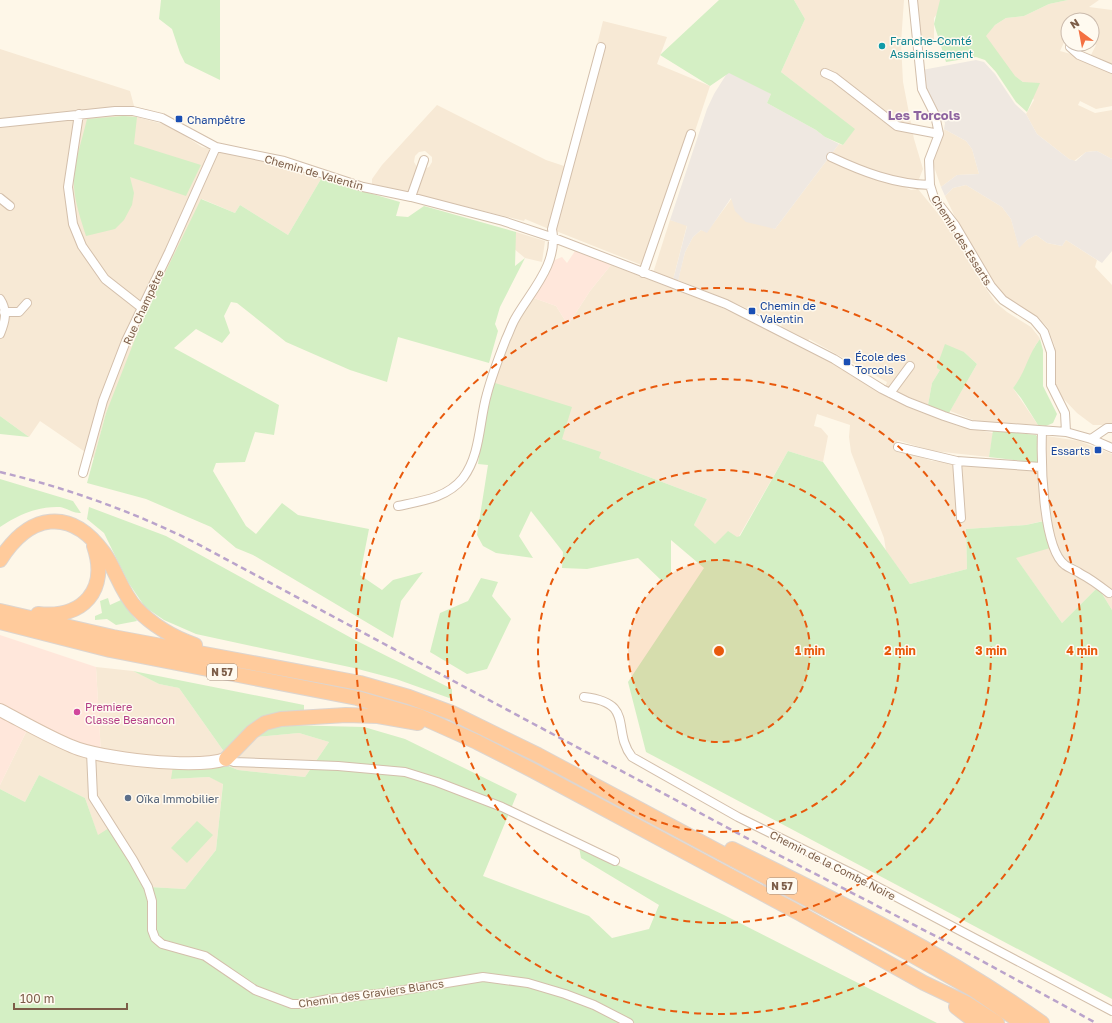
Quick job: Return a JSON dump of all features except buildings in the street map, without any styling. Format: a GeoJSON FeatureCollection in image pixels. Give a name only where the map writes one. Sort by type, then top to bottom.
{"type":"FeatureCollection","features":[{"type":"Feature","properties":{"kind":"highway"},"geometry":{"type":"LineString","coordinates":[[0,560],[15,538],[27,528],[40,523],[58,521],[70,524],[82,530],[104,553],[124,591],[135,607],[148,620],[181,640],[241,660]]}},
{"type":"Feature","properties":{"kind":"highway"},"geometry":{"type":"LineString","coordinates":[[0,610],[60,615],[76,610],[91,596],[98,582],[98,556],[91,538]]}},
{"type":"Feature","properties":{"kind":"highway","name":"N 57"},"geometry":{"type":"LineString","coordinates":[[0,610],[105,635],[329,676],[395,693],[452,713],[538,755],[910,954],[974,990],[1022,1023]]}},
{"type":"Feature","properties":{"kind":"highway","name":"N 57"},"geometry":{"type":"LineString","coordinates":[[0,622],[125,654],[357,698],[419,716],[538,774],[799,913],[924,983],[966,1004],[997,1023]]}},
{"type":"Feature","properties":{"kind":"highway"},"geometry":{"type":"LineString","coordinates":[[230,760],[252,732],[265,723],[281,719],[346,715],[370,716],[442,726]]}},
{"type":"Feature","properties":{"kind":"highway"},"geometry":{"type":"LineString","coordinates":[[538,755],[595,779],[916,944],[989,986],[1042,1023]]}},
{"type":"Feature","properties":{"kind":"highway"},"geometry":{"type":"LineString","coordinates":[[924,983],[977,1023]]}},
{"type":"Feature","properties":{"kind":"main road"},"geometry":{"type":"LineString","coordinates":[[0,710],[72,747],[91,752],[143,760],[200,763],[230,760]]}},
{"type":"Feature","properties":{"kind":"street"},"geometry":{"type":"LineString","coordinates":[[825,73],[834,78],[897,126],[939,134],[935,115],[922,89],[913,0]]}},
{"type":"Feature","properties":{"kind":"street"},"geometry":{"type":"LineString","coordinates":[[398,506],[427,500],[445,493],[462,478],[470,467],[476,453],[487,394],[504,345],[514,320],[536,288],[548,266],[554,238],[552,229],[601,47]]}},
{"type":"Feature","properties":{"kind":"street"},"geometry":{"type":"LineString","coordinates":[[1076,52],[1079,55],[1112,69]]}},
{"type":"Feature","properties":{"kind":"street","name":"Chemin de Valentin"},"geometry":{"type":"LineString","coordinates":[[0,123],[79,114],[126,111],[162,118],[216,147],[284,161],[364,187],[411,197],[503,222],[554,238],[726,304],[834,359],[890,393],[917,405],[971,425],[1066,432],[1091,439],[1112,448]]}},
{"type":"Feature","properties":{"kind":"street"},"geometry":{"type":"LineString","coordinates":[[79,114],[68,187],[73,224],[82,246],[105,279],[142,308]]}},
{"type":"Feature","properties":{"kind":"street"},"geometry":{"type":"LineString","coordinates":[[643,273],[691,134]]}},
{"type":"Feature","properties":{"kind":"street","name":"Chemin des Essarts"},"geometry":{"type":"LineString","coordinates":[[939,134],[929,160],[930,185],[934,198],[955,224],[991,286],[1003,300],[1034,320],[1044,332],[1050,352],[1051,386],[1065,413],[1066,432]]}},
{"type":"Feature","properties":{"kind":"street","name":"Rue Champêtre"},"geometry":{"type":"LineString","coordinates":[[83,473],[103,401],[126,341],[169,252],[216,147]]}},
{"type":"Feature","properties":{"kind":"street"},"geometry":{"type":"LineString","coordinates":[[831,157],[863,172],[899,182],[930,185]]}},
{"type":"Feature","properties":{"kind":"street"},"geometry":{"type":"LineString","coordinates":[[411,197],[424,160]]}},
{"type":"Feature","properties":{"kind":"street"},"geometry":{"type":"LineString","coordinates":[[0,198],[10,206]]}},
{"type":"Feature","properties":{"kind":"street"},"geometry":{"type":"LineString","coordinates":[[0,299],[3,304],[5,321],[0,334]]}},
{"type":"Feature","properties":{"kind":"street"},"geometry":{"type":"LineString","coordinates":[[4,312],[19,312],[27,303]]}},
{"type":"Feature","properties":{"kind":"street"},"geometry":{"type":"LineString","coordinates":[[890,393],[910,366]]}},
{"type":"Feature","properties":{"kind":"street"},"geometry":{"type":"LineString","coordinates":[[1091,439],[1107,428],[1112,428]]}},
{"type":"Feature","properties":{"kind":"street"},"geometry":{"type":"LineString","coordinates":[[1042,431],[1042,467],[1045,508],[1057,554],[1064,565],[1081,573],[1109,593]]}},
{"type":"Feature","properties":{"kind":"street"},"geometry":{"type":"LineString","coordinates":[[898,447],[957,461],[1042,467]]}},
{"type":"Feature","properties":{"kind":"street"},"geometry":{"type":"LineString","coordinates":[[957,461],[961,518]]}},
{"type":"Feature","properties":{"kind":"street","name":"Chemin de la Combe Noire"},"geometry":{"type":"LineString","coordinates":[[584,697],[599,699],[616,710],[621,717],[625,748],[632,757],[738,817],[855,875],[1112,1011]]}},
{"type":"Feature","properties":{"kind":"street","name":"Chemin des Graviers Blancs"},"geometry":{"type":"LineString","coordinates":[[91,752],[93,797],[133,860],[148,887],[152,901],[152,930],[155,938],[162,944],[205,956],[255,990],[292,1004],[303,1004],[329,998],[386,993],[483,977],[528,983],[565,994],[594,1005],[629,1023]]}},
{"type":"Feature","properties":{"kind":"street"},"geometry":{"type":"LineString","coordinates":[[230,760],[338,766],[405,772],[496,804],[615,861]]}},
{"type":"Feature","properties":{"kind":"shaded area"},"geometry":{"type":"Polygon","coordinates":[[[794,0],[904,0],[901,43],[903,82],[914,139],[923,169],[919,179],[905,187],[911,190],[918,189],[949,227],[973,269],[995,302],[1007,312],[1031,327],[1039,337],[1040,339],[1035,346],[1022,377],[1013,388],[1038,425],[973,420],[950,411],[977,364],[964,352],[940,370],[932,383],[928,405],[885,387],[887,382],[809,339],[808,342],[781,327],[782,324],[678,280],[685,252],[693,237],[701,230],[707,232],[732,198],[736,211],[775,229],[839,144],[843,145],[854,129],[781,72],[805,19],[794,0]]]}},
{"type":"Feature","properties":{"kind":"shaded area"},"geometry":{"type":"Polygon","coordinates":[[[916,0],[971,0],[937,14],[934,18],[934,39],[920,39],[916,0]]]}},
{"type":"Feature","properties":{"kind":"shaded area"},"geometry":{"type":"Polygon","coordinates":[[[1068,0],[1099,0],[1089,7],[1112,10],[1112,65],[1091,55],[1092,52],[1100,52],[1100,12],[1060,12],[1060,52],[1071,54],[1112,73],[1112,106],[1096,109],[1080,101],[1078,105],[1095,113],[1112,110],[1112,159],[1097,151],[1086,152],[1074,161],[1069,159],[1037,134],[1026,114],[1034,100],[1023,82],[1013,75],[985,36],[995,25],[1006,18],[1024,16],[1049,4],[1068,0]]]}},
{"type":"Feature","properties":{"kind":"shaded area"},"geometry":{"type":"Polygon","coordinates":[[[603,21],[667,37],[657,64],[710,86],[695,131],[690,129],[644,266],[556,231],[600,63],[593,61],[603,21]]]}},
{"type":"Feature","properties":{"kind":"shaded area"},"geometry":{"type":"Polygon","coordinates":[[[0,49],[130,91],[137,117],[170,126],[202,147],[293,167],[321,179],[288,235],[240,205],[235,213],[202,199],[106,413],[94,458],[40,421],[29,437],[0,416],[0,49]]]}},
{"type":"Feature","properties":{"kind":"shaded area"},"geometry":{"type":"Polygon","coordinates":[[[976,60],[984,62],[995,74],[1015,104],[1026,114],[1037,134],[1069,159],[1076,161],[1086,152],[1097,151],[1112,159],[1112,251],[1102,263],[1066,240],[1062,246],[1047,243],[1036,235],[1027,240],[1019,248],[1011,219],[1002,207],[966,185],[953,188],[945,196],[941,187],[957,175],[979,174],[972,149],[966,141],[944,129],[945,123],[924,84],[922,70],[976,60]]]}},
{"type":"Feature","properties":{"kind":"shaded area"},"geometry":{"type":"Polygon","coordinates":[[[731,67],[771,94],[767,103],[839,144],[775,229],[746,222],[735,211],[731,198],[707,233],[701,230],[693,237],[685,252],[678,281],[673,280],[687,226],[670,220],[707,109],[714,94],[731,67]]]}},
{"type":"Feature","properties":{"kind":"shaded area"},"geometry":{"type":"Polygon","coordinates":[[[437,105],[546,160],[567,167],[549,229],[525,219],[524,221],[415,194],[424,169],[429,167],[432,162],[432,157],[425,151],[419,152],[415,156],[414,162],[417,167],[409,192],[372,184],[372,179],[382,165],[437,105]]]}},
{"type":"Feature","properties":{"kind":"shaded area"},"geometry":{"type":"Polygon","coordinates":[[[944,129],[966,141],[972,149],[979,174],[957,175],[941,187],[932,161],[944,129]]]}},
{"type":"Feature","properties":{"kind":"shaded area"},"geometry":{"type":"Polygon","coordinates":[[[966,185],[1002,207],[1011,219],[1019,247],[1036,235],[1047,243],[1062,246],[1066,240],[1097,260],[1095,267],[1112,285],[1112,425],[1093,425],[1077,413],[1058,393],[1055,381],[1055,347],[1048,328],[1038,317],[1011,301],[998,289],[956,219],[945,196],[953,188],[966,185]]]}},
{"type":"Feature","properties":{"kind":"shaded area"},"geometry":{"type":"Polygon","coordinates":[[[670,220],[687,225],[673,280],[653,273],[670,220]]]}},
{"type":"Feature","properties":{"kind":"shaded area"},"geometry":{"type":"Polygon","coordinates":[[[516,232],[545,241],[542,262],[525,258],[513,248],[516,232]]]}},
{"type":"Feature","properties":{"kind":"shaded area"},"geometry":{"type":"Polygon","coordinates":[[[575,251],[611,265],[590,291],[568,325],[556,306],[531,297],[552,261],[562,257],[567,263],[575,251]]]}},
{"type":"Feature","properties":{"kind":"shaded area"},"geometry":{"type":"Polygon","coordinates":[[[611,265],[716,305],[786,338],[837,365],[904,405],[958,426],[993,433],[989,457],[933,451],[897,440],[898,449],[932,461],[955,463],[959,520],[965,519],[962,464],[1040,472],[1045,439],[1047,436],[1079,441],[1112,454],[1112,610],[1098,587],[1062,623],[1015,557],[1043,521],[1026,525],[966,529],[967,569],[910,584],[886,551],[884,538],[851,452],[849,437],[850,425],[817,414],[814,426],[821,428],[828,436],[823,462],[788,451],[738,538],[715,545],[694,525],[707,499],[599,458],[600,452],[562,439],[492,382],[509,330],[531,297],[556,306],[568,325],[590,291],[611,265]]]}},
{"type":"Feature","properties":{"kind":"shaded area"},"geometry":{"type":"Polygon","coordinates":[[[0,635],[96,667],[101,754],[29,726],[0,785],[0,635]]]}},
{"type":"Feature","properties":{"kind":"shaded area"},"geometry":{"type":"Polygon","coordinates":[[[96,667],[133,671],[159,684],[179,688],[225,753],[256,737],[299,733],[329,742],[305,777],[238,770],[221,763],[171,779],[209,777],[223,783],[216,850],[185,889],[149,887],[109,829],[98,836],[85,798],[39,775],[25,802],[0,789],[0,785],[29,726],[101,754],[96,667]]]}},
{"type":"Feature","properties":{"kind":"green space"},"geometry":{"type":"Polygon","coordinates":[[[161,0],[220,0],[220,80],[185,63],[172,29],[159,19],[161,0]]]}},
{"type":"Feature","properties":{"kind":"green space"},"geometry":{"type":"Polygon","coordinates":[[[719,0],[794,0],[805,19],[781,72],[855,129],[843,145],[825,137],[816,130],[767,103],[771,94],[729,73],[710,86],[660,55],[719,0]]]}},
{"type":"Feature","properties":{"kind":"green space"},"geometry":{"type":"Polygon","coordinates":[[[940,0],[1068,0],[1049,4],[1024,16],[1006,18],[995,25],[986,36],[1015,76],[1023,82],[1040,83],[1027,112],[1016,102],[996,72],[985,60],[976,57],[946,62],[934,24],[940,0]]]}},
{"type":"Feature","properties":{"kind":"green space"},"geometry":{"type":"Polygon","coordinates":[[[123,116],[137,117],[134,144],[201,165],[186,196],[130,177],[134,193],[132,205],[124,220],[115,229],[86,236],[78,212],[74,178],[76,161],[87,119],[123,116]]]}},
{"type":"Feature","properties":{"kind":"green space"},"geometry":{"type":"Polygon","coordinates":[[[321,179],[400,202],[396,216],[408,217],[424,206],[516,232],[515,266],[525,258],[500,307],[495,324],[498,331],[489,363],[398,337],[387,382],[350,370],[286,342],[237,303],[231,302],[224,316],[230,333],[222,343],[196,329],[174,348],[279,405],[274,435],[255,432],[245,462],[216,463],[213,471],[246,526],[256,534],[282,503],[298,515],[369,529],[360,575],[382,590],[393,580],[423,572],[401,601],[393,638],[253,555],[236,548],[211,527],[146,499],[87,483],[106,413],[144,316],[201,199],[235,213],[240,205],[288,235],[321,179]]]}},
{"type":"Feature","properties":{"kind":"green space"},"geometry":{"type":"Polygon","coordinates":[[[1040,339],[1043,350],[1043,386],[1057,414],[1053,423],[1046,426],[1038,425],[1013,388],[1021,376],[1040,339]]]}},
{"type":"Feature","properties":{"kind":"green space"},"geometry":{"type":"Polygon","coordinates":[[[945,344],[964,352],[977,364],[949,413],[928,405],[932,383],[940,370],[937,366],[945,344]]]}},
{"type":"Feature","properties":{"kind":"green space"},"geometry":{"type":"Polygon","coordinates":[[[492,382],[572,407],[562,439],[601,452],[599,458],[707,499],[694,525],[715,544],[728,531],[737,537],[740,536],[788,451],[823,462],[910,584],[967,569],[966,529],[1026,525],[1044,521],[1050,548],[1016,558],[1062,623],[1098,587],[1112,610],[1112,999],[646,752],[628,682],[704,568],[671,540],[671,575],[662,581],[638,558],[587,569],[562,568],[563,552],[531,511],[519,536],[533,558],[496,553],[483,546],[477,535],[488,465],[478,464],[485,415],[492,382]]]}},
{"type":"Feature","properties":{"kind":"green space"},"geometry":{"type":"Polygon","coordinates":[[[0,416],[29,437],[0,434],[0,416]]]}},
{"type":"Feature","properties":{"kind":"green space"},"geometry":{"type":"Polygon","coordinates":[[[993,430],[1036,435],[1039,439],[1038,463],[989,457],[993,430]]]}},
{"type":"Feature","properties":{"kind":"green space"},"geometry":{"type":"Polygon","coordinates":[[[0,479],[73,501],[81,513],[76,513],[60,507],[44,508],[21,515],[0,527],[0,479]]]}},
{"type":"Feature","properties":{"kind":"green space"},"geometry":{"type":"Polygon","coordinates":[[[89,507],[166,536],[355,640],[452,689],[452,699],[396,679],[354,668],[196,634],[164,620],[145,607],[128,582],[104,533],[87,519],[89,507]]]}},
{"type":"Feature","properties":{"kind":"green space"},"geometry":{"type":"Polygon","coordinates":[[[481,578],[498,582],[492,596],[511,619],[487,669],[467,674],[430,652],[440,613],[468,601],[481,578]]]}},
{"type":"Feature","properties":{"kind":"green space"},"geometry":{"type":"Polygon","coordinates":[[[108,598],[110,605],[121,600],[137,621],[116,625],[107,619],[95,620],[95,616],[102,613],[100,601],[108,598]]]}},
{"type":"Feature","properties":{"kind":"green space"},"geometry":{"type":"Polygon","coordinates":[[[133,671],[304,705],[304,711],[270,717],[225,753],[179,688],[159,684],[133,671]]]}},
{"type":"Feature","properties":{"kind":"green space"},"geometry":{"type":"Polygon","coordinates":[[[287,725],[364,727],[405,739],[517,794],[483,876],[589,916],[612,938],[649,929],[659,905],[581,858],[579,847],[724,915],[937,1023],[0,1023],[0,789],[25,802],[39,775],[85,798],[98,835],[109,828],[149,887],[185,889],[216,850],[223,784],[209,777],[171,779],[173,766],[221,763],[238,770],[305,777],[329,742],[299,733],[256,737],[266,730],[287,725]]]}},
{"type":"Feature","properties":{"kind":"green space"},"geometry":{"type":"Polygon","coordinates":[[[197,821],[213,835],[187,863],[171,848],[197,821]]]}},
{"type":"Feature","properties":{"kind":"railway"},"geometry":{"type":"LineString","coordinates":[[0,472],[50,485],[98,501],[146,520],[192,541],[771,851],[947,942],[1096,1023]]}},
{"type":"Feature","properties":{"kind":"place","name":"Franche-Comté Assainissement"},"geometry":{"type":"Point","coordinates":[882,46]}},
{"type":"Feature","properties":{"kind":"place","name":"Champêtre"},"geometry":{"type":"Point","coordinates":[179,119]}},
{"type":"Feature","properties":{"kind":"place","name":"Chemin de Valentin"},"geometry":{"type":"Point","coordinates":[752,311]}},
{"type":"Feature","properties":{"kind":"place","name":"École des Torcols"},"geometry":{"type":"Point","coordinates":[847,362]}},
{"type":"Feature","properties":{"kind":"place","name":"Essarts"},"geometry":{"type":"Point","coordinates":[1098,450]}},
{"type":"Feature","properties":{"kind":"place","name":"Premiere Classe Besancon"},"geometry":{"type":"Point","coordinates":[77,712]}},
{"type":"Feature","properties":{"kind":"place","name":"Oïka Immobilier"},"geometry":{"type":"Point","coordinates":[128,798]}},
{"type":"Feature","properties":{"kind":"district","name":"Les Torcols"},"geometry":{"type":"Point","coordinates":[924,115]}}]}
